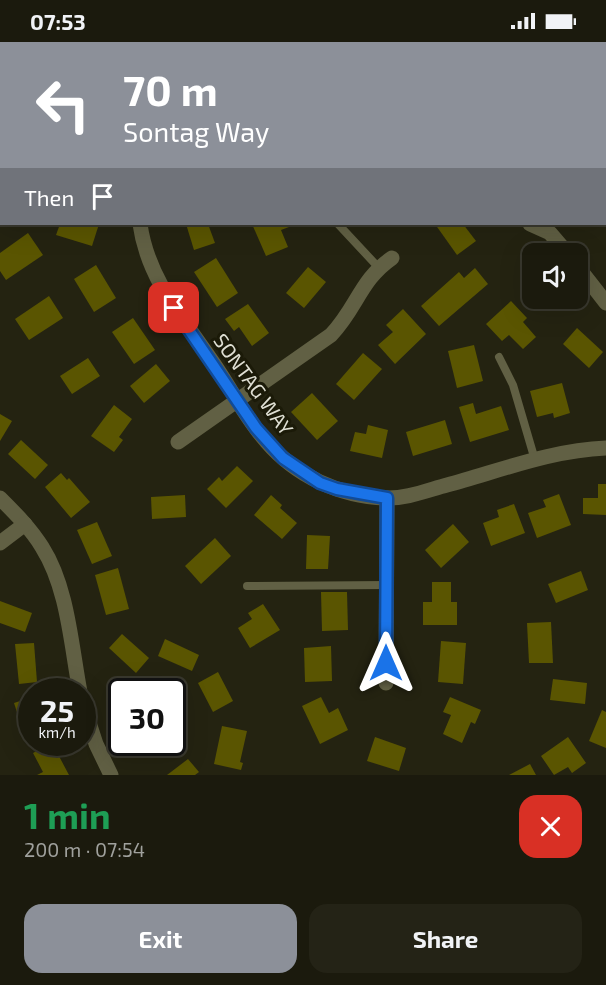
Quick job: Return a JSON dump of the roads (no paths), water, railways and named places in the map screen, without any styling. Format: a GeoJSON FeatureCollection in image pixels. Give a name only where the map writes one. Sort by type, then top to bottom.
{"type":"FeatureCollection","features":[{"type":"Feature","properties":{"kind":"street","name":"SONTAG WAY"},"geometry":{"type":"LineString","coordinates":[[140,225],[148,261],[161,288],[267,442],[302,473],[337,489],[387,498],[413,495],[569,452],[606,448]]}},
{"type":"Feature","properties":{"kind":"street"},"geometry":{"type":"LineString","coordinates":[[532,225],[550,233],[559,243]]}},
{"type":"Feature","properties":{"kind":"street"},"geometry":{"type":"LineString","coordinates":[[178,442],[331,335],[348,315],[363,286],[379,268],[392,258]]}},
{"type":"Feature","properties":{"kind":"street"},"geometry":{"type":"LineString","coordinates":[[588,280],[606,303]]}},
{"type":"Feature","properties":{"kind":"street"},"geometry":{"type":"LineString","coordinates":[[0,498],[25,524],[43,549],[57,580],[77,678]]}},
{"type":"Feature","properties":{"kind":"street"},"geometry":{"type":"LineString","coordinates":[[386,682],[387,498]]}},
{"type":"Feature","properties":{"kind":"street"},"geometry":{"type":"LineString","coordinates":[[0,543],[25,524]]}},
{"type":"Feature","properties":{"kind":"street"},"geometry":{"type":"LineString","coordinates":[[96,744],[111,775]]}},
{"type":"Feature","properties":{"kind":"lane"},"geometry":{"type":"LineString","coordinates":[[339,225],[379,268]]}},
{"type":"Feature","properties":{"kind":"lane"},"geometry":{"type":"LineString","coordinates":[[499,357],[513,385],[535,461]]}},
{"type":"Feature","properties":{"kind":"lane"},"geometry":{"type":"LineString","coordinates":[[247,586],[387,585]]}}]}
